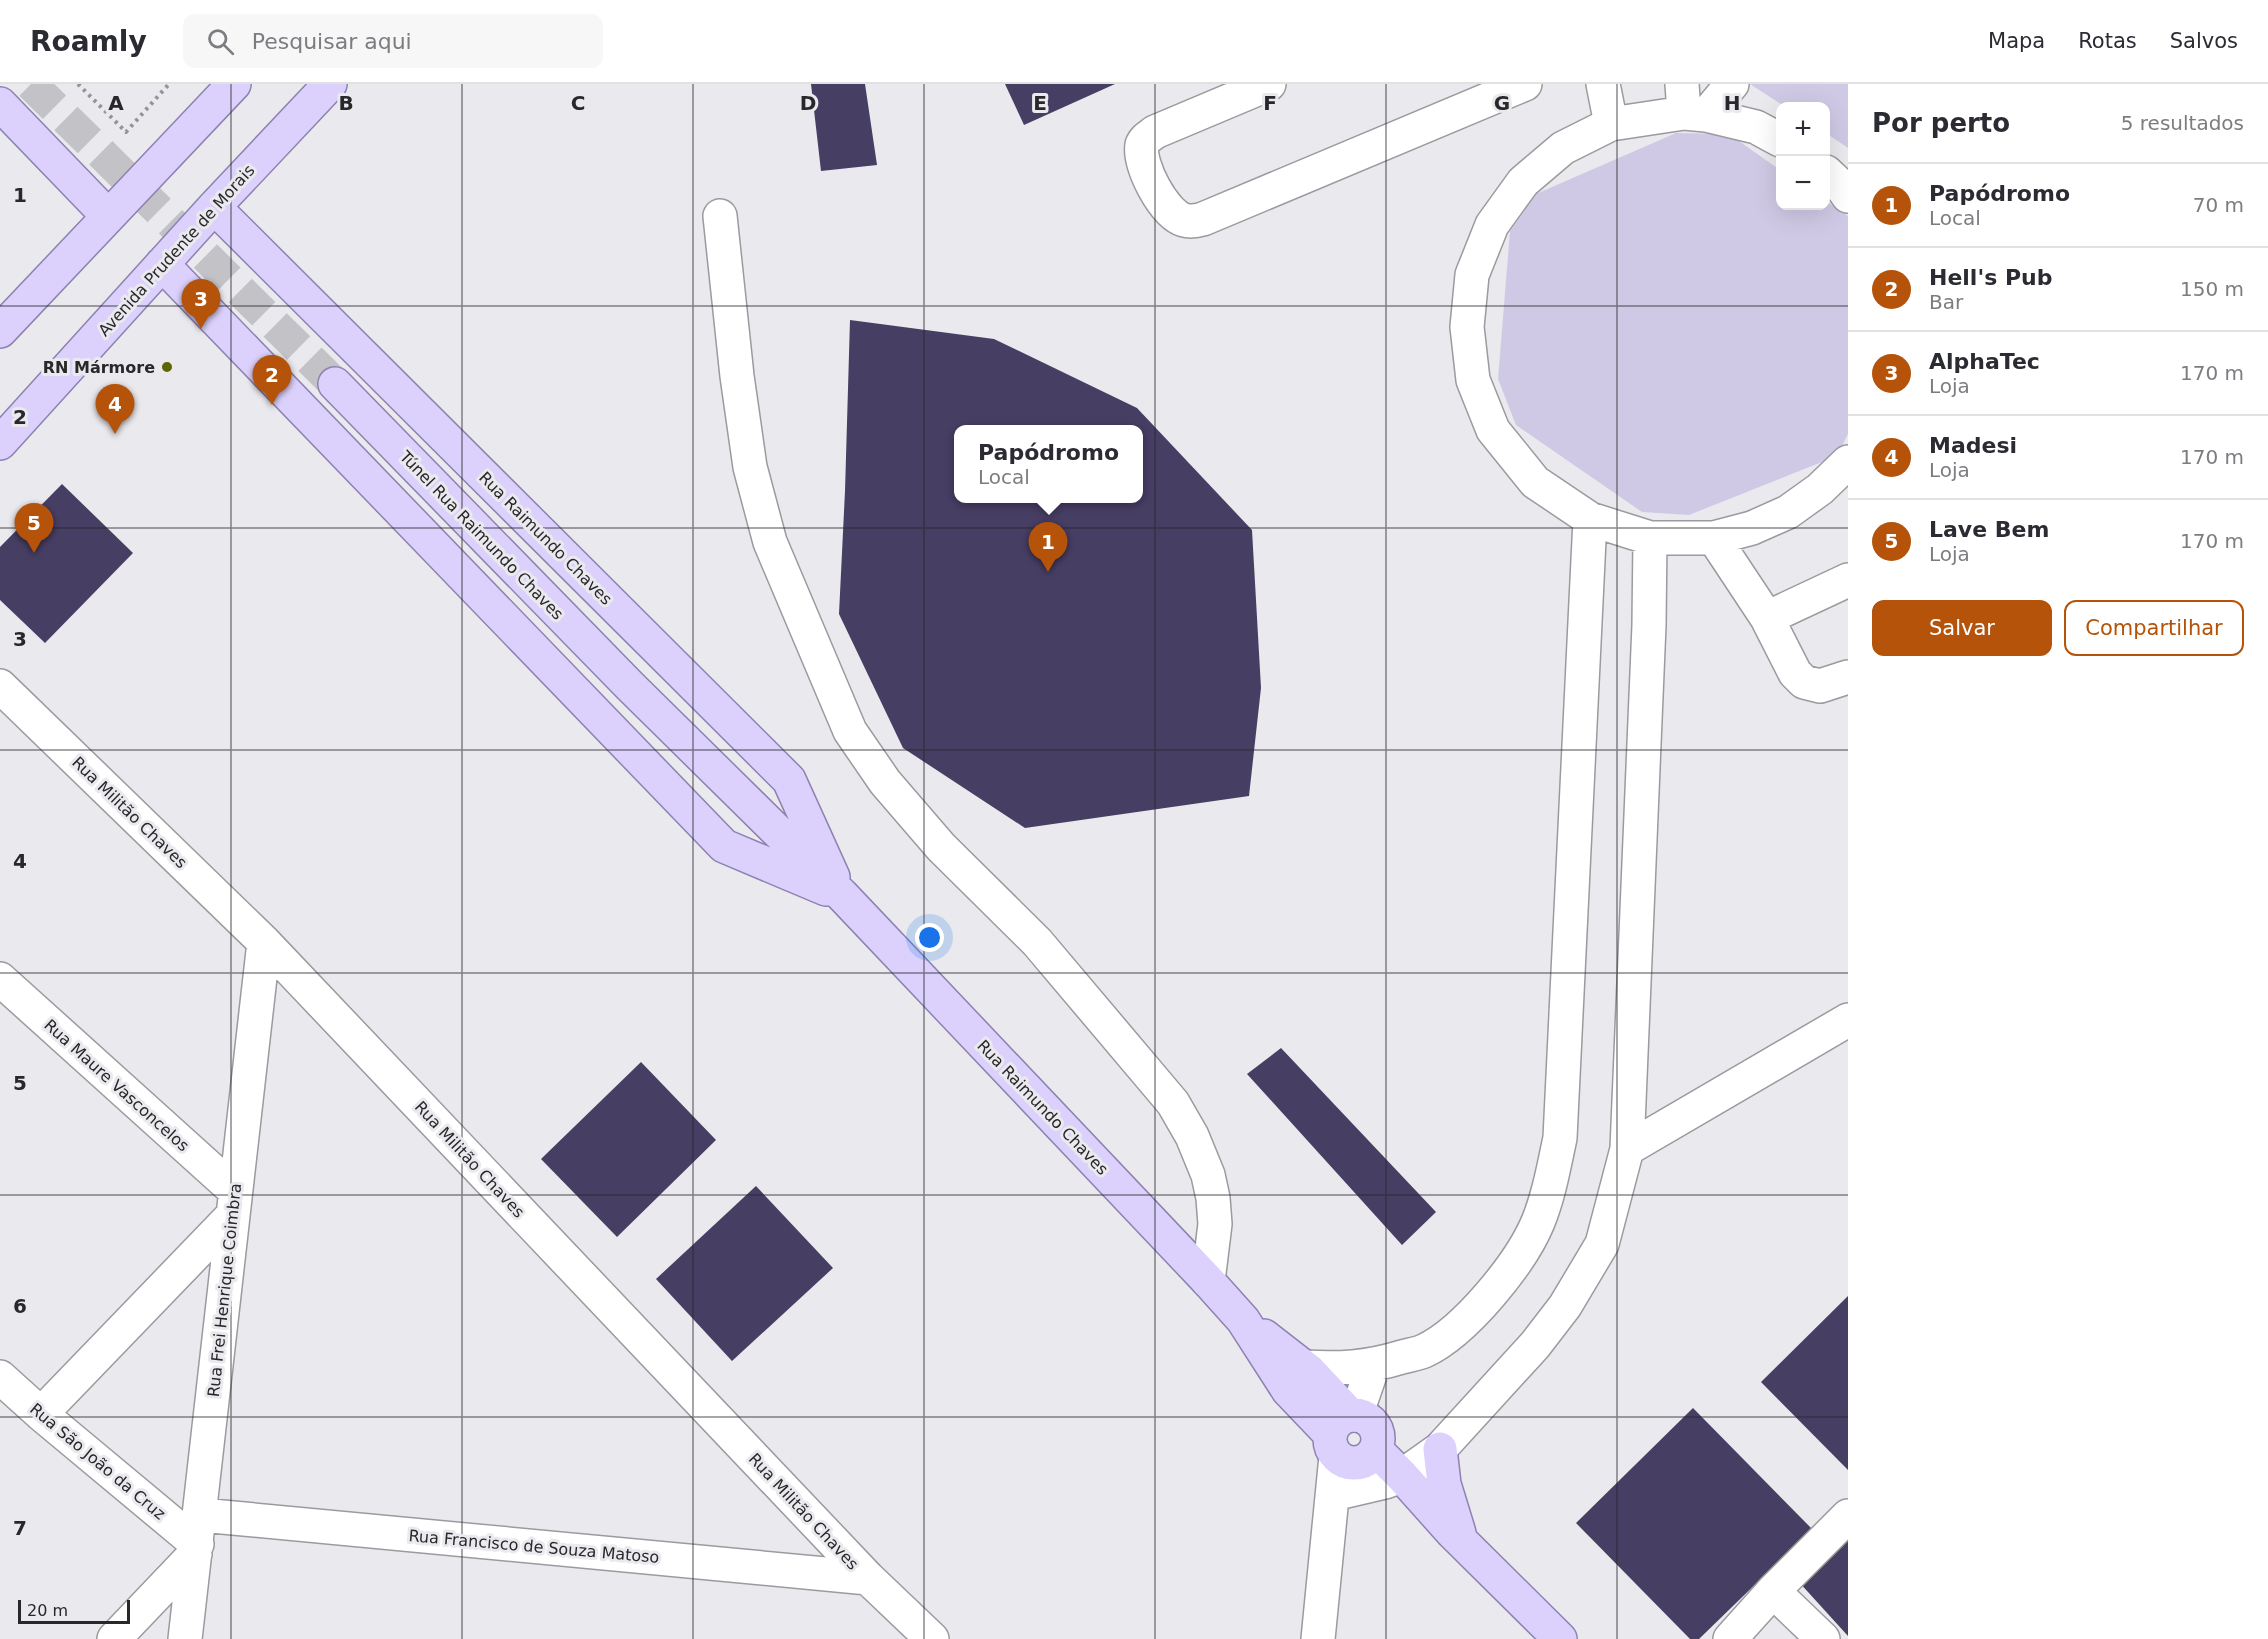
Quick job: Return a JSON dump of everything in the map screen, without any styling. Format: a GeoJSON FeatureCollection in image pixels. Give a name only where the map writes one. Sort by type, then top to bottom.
{"type":"FeatureCollection","features":[{"type":"Feature","properties":{"kind":"main road"},"geometry":{"type":"LineString","coordinates":[[0,331],[234,84]]}},
{"type":"Feature","properties":{"kind":"main road","name":"Avenida Prudente de Morais"},"geometry":{"type":"LineString","coordinates":[[0,443],[214,207],[330,84]]}},
{"type":"Feature","properties":{"kind":"main road"},"geometry":{"type":"LineString","coordinates":[[0,104],[108,216]]}},
{"type":"Feature","properties":{"kind":"main road","name":"Rua Raimundo Chaves"},"geometry":{"type":"LineString","coordinates":[[214,207],[789,780],[842,895]]}},
{"type":"Feature","properties":{"kind":"main road","name":"Rua Raimundo Chaves"},"geometry":{"type":"LineString","coordinates":[[162,264],[724,846],[842,895]]}},
{"type":"Feature","properties":{"kind":"main road","name":"Túnel Rua Raimundo Chaves"},"geometry":{"type":"LineString","coordinates":[[335,384],[630,686]]}},
{"type":"Feature","properties":{"kind":"main road","name":"Rua Raimundo Chaves"},"geometry":{"type":"LineString","coordinates":[[630,686],[842,895],[1244,1320],[1303,1367],[1361,1450]]}},
{"type":"Feature","properties":{"kind":"main road","name":"Rua Raimundo Chaves"},"geometry":{"type":"LineString","coordinates":[[1244,1320],[1288,1390],[1361,1450],[1457,1538],[1560,1639]]}},
{"type":"Feature","properties":{"kind":"main road"},"geometry":{"type":"LineString","coordinates":[[1440,1449],[1444,1484],[1457,1538]]}},
{"type":"Feature","properties":{"kind":"street"},"geometry":{"type":"LineString","coordinates":[[1269,84],[1155,132],[1145,139],[1142,147],[1144,160],[1154,188],[1166,207],[1182,220],[1193,222],[1203,219],[1525,84]]}},
{"type":"Feature","properties":{"kind":"street"},"geometry":{"type":"LineString","coordinates":[[1603,84],[1611,124]]}},
{"type":"Feature","properties":{"kind":"street"},"geometry":{"type":"LineString","coordinates":[[1732,84],[1691,104],[1611,124],[1563,148],[1523,182],[1492,225],[1472,275],[1467,327],[1473,380],[1493,430],[1535,482],[1590,519],[1650,538],[1714,538],[1752,528],[1788,512],[1820,489],[1848,462]]}},
{"type":"Feature","properties":{"kind":"street"},"geometry":{"type":"LineString","coordinates":[[1691,104],[1756,128],[1776,138]]}},
{"type":"Feature","properties":{"kind":"street"},"geometry":{"type":"LineString","coordinates":[[720,216],[737,376],[750,467],[770,542],[850,731],[885,782],[941,847],[1037,942],[1173,1103],[1192,1136],[1208,1175],[1213,1198],[1215,1224],[1208,1281]]}},
{"type":"Feature","properties":{"kind":"street"},"geometry":{"type":"LineString","coordinates":[[1303,1367],[1342,1369],[1373,1366],[1425,1350],[1454,1330],[1486,1300],[1518,1256],[1537,1224],[1548,1192],[1560,1138],[1590,519]]}},
{"type":"Feature","properties":{"kind":"street"},"geometry":{"type":"LineString","coordinates":[[1361,1450],[1440,1449],[1535,1345],[1565,1306],[1602,1244],[1627,1149],[1649,625],[1650,538]]}},
{"type":"Feature","properties":{"kind":"street"},"geometry":{"type":"LineString","coordinates":[[1714,538],[1767,618],[1795,673],[1804,682],[1820,686],[1848,677]]}},
{"type":"Feature","properties":{"kind":"street"},"geometry":{"type":"LineString","coordinates":[[1767,618],[1848,580]]}},
{"type":"Feature","properties":{"kind":"street","name":"Rua Militão Chaves"},"geometry":{"type":"LineString","coordinates":[[0,686],[264,942],[867,1578],[932,1639]]}},
{"type":"Feature","properties":{"kind":"street","name":"Rua Frei Henrique Coimbra"},"geometry":{"type":"LineString","coordinates":[[184,1639],[198,1538],[233,1203],[264,942]]}},
{"type":"Feature","properties":{"kind":"street","name":"Rua Maure Vasconcelos"},"geometry":{"type":"LineString","coordinates":[[0,979],[233,1203]]}},
{"type":"Feature","properties":{"kind":"street"},"geometry":{"type":"LineString","coordinates":[[1627,1149],[1848,1020]]}},
{"type":"Feature","properties":{"kind":"street"},"geometry":{"type":"LineString","coordinates":[[41,1414],[233,1203]]}},
{"type":"Feature","properties":{"kind":"street"},"geometry":{"type":"LineString","coordinates":[[1318,1639],[1334,1502],[1361,1450],[1373,1366]]}},
{"type":"Feature","properties":{"kind":"street","name":"Rua São João da Cruz"},"geometry":{"type":"LineString","coordinates":[[0,1377],[41,1414],[198,1538]]}},
{"type":"Feature","properties":{"kind":"street"},"geometry":{"type":"LineString","coordinates":[[1334,1502],[1361,1450]]}},
{"type":"Feature","properties":{"kind":"street"},"geometry":{"type":"LineString","coordinates":[[1731,1639],[1773,1591],[1848,1516]]}},
{"type":"Feature","properties":{"kind":"street"},"geometry":{"type":"LineString","coordinates":[[114,1639],[198,1538]]}},
{"type":"Feature","properties":{"kind":"street","name":"Rua Francisco de Souza Matoso"},"geometry":{"type":"LineString","coordinates":[[198,1538],[867,1578]]}},
{"type":"Feature","properties":{"kind":"street"},"geometry":{"type":"LineString","coordinates":[[1773,1591],[1823,1639]]}},
{"type":"Feature","properties":{"kind":"path"},"geometry":{"type":"LineString","coordinates":[[78,84],[126,132],[169,84]]}},
{"type":"Feature","properties":{"kind":"shaded area"},"geometry":{"type":"Polygon","coordinates":[[[1750,84],[1848,84],[1848,148],[1830,136],[1830,102],[1778,102],[1750,84]]]}},
{"type":"Feature","properties":{"kind":"shaded area"},"geometry":{"type":"Polygon","coordinates":[[[1676,133],[1729,134],[1776,167],[1776,210],[1830,210],[1830,204],[1848,216],[1848,434],[1837,456],[1689,515],[1642,512],[1516,425],[1498,379],[1510,231],[1536,194],[1676,133]]]}},
{"type":"Feature","properties":{"kind":"building"},"geometry":{"type":"Polygon","coordinates":[[[811,84],[865,84],[877,165],[821,171],[811,84]]]}},
{"type":"Feature","properties":{"kind":"building"},"geometry":{"type":"Polygon","coordinates":[[[1005,84],[1115,84],[1024,125],[1005,84]]]}},
{"type":"Feature","properties":{"kind":"building"},"geometry":{"type":"Polygon","coordinates":[[[850,320],[994,339],[1137,408],[1252,530],[1261,688],[1249,796],[1025,828],[903,748],[839,614],[850,320]]]}},
{"type":"Feature","properties":{"kind":"building"},"geometry":{"type":"Polygon","coordinates":[[[62,484],[133,553],[45,643],[0,600],[0,547],[62,484]]]}},
{"type":"Feature","properties":{"kind":"building"},"geometry":{"type":"Polygon","coordinates":[[[1281,1048],[1436,1212],[1402,1245],[1247,1074],[1281,1048]]]}},
{"type":"Feature","properties":{"kind":"building"},"geometry":{"type":"Polygon","coordinates":[[[641,1062],[716,1140],[617,1237],[541,1159],[641,1062]]]}},
{"type":"Feature","properties":{"kind":"building"},"geometry":{"type":"Polygon","coordinates":[[[756,1186],[833,1268],[732,1361],[656,1279],[756,1186]]]}},
{"type":"Feature","properties":{"kind":"building"},"geometry":{"type":"Polygon","coordinates":[[[1848,1296],[1848,1470],[1761,1382],[1848,1296]]]}},
{"type":"Feature","properties":{"kind":"building"},"geometry":{"type":"Polygon","coordinates":[[[1693,1408],[1812,1529],[1699,1639],[1690,1639],[1576,1523],[1693,1408]]]}},
{"type":"Feature","properties":{"kind":"building"},"geometry":{"type":"Polygon","coordinates":[[[1848,1535],[1848,1636],[1798,1581],[1848,1535]]]}},
{"type":"Feature","properties":{"kind":"tunnel"},"geometry":{"type":"LineString","coordinates":[[31,84],[335,384]]}},
{"type":"Feature","properties":{"kind":"place","name":"AlphaTec"},"geometry":{"type":"Point","coordinates":[201,329]}},
{"type":"Feature","properties":{"kind":"place","name":"RN Mármore"},"geometry":{"type":"Point","coordinates":[167,367]}},
{"type":"Feature","properties":{"kind":"place","name":"Hell's Pub"},"geometry":{"type":"Point","coordinates":[272,405]}},
{"type":"Feature","properties":{"kind":"place","name":"Madesi"},"geometry":{"type":"Point","coordinates":[115,434]}},
{"type":"Feature","properties":{"kind":"place","name":"Lave Bem"},"geometry":{"type":"Point","coordinates":[34,553]}},
{"type":"Feature","properties":{"kind":"place","name":"Papódromo"},"geometry":{"type":"Point","coordinates":[1048,572]}}]}
